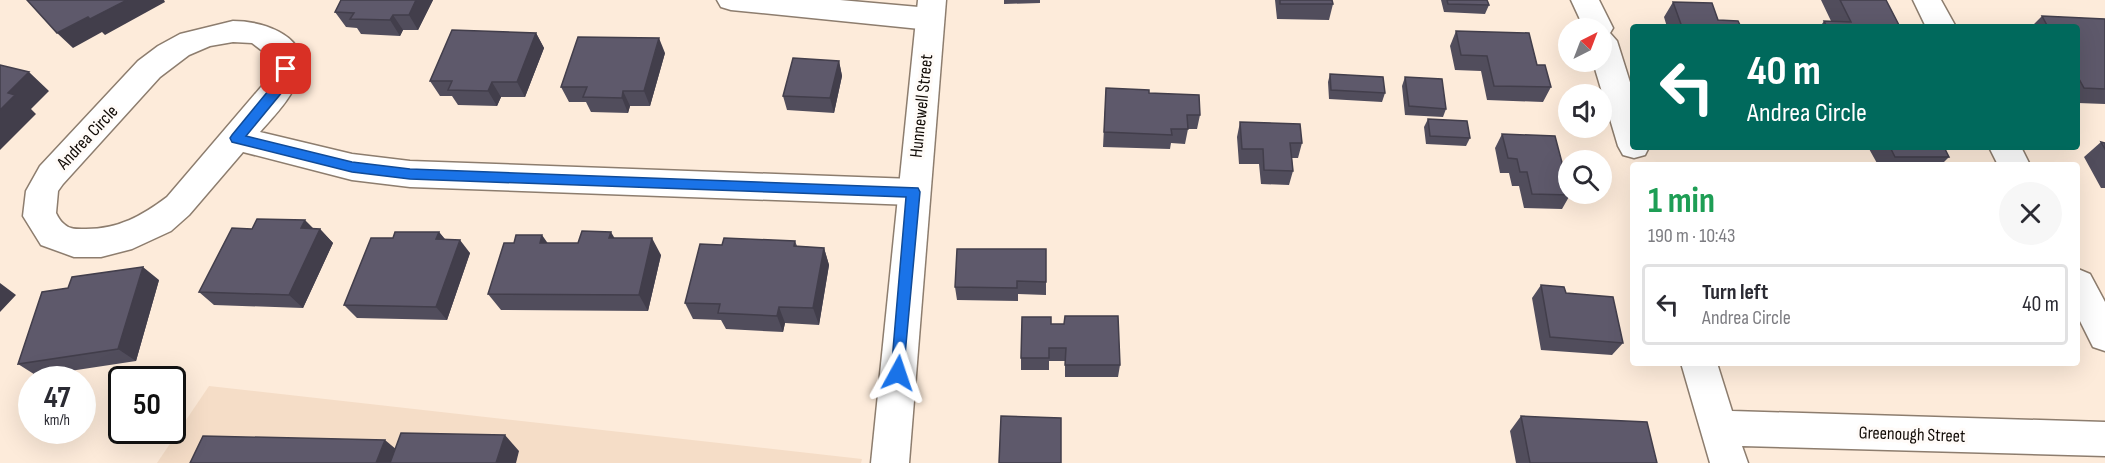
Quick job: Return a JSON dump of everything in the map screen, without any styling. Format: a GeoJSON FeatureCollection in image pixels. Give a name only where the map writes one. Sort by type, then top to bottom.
{"type":"FeatureCollection","features":[{"type":"Feature","properties":{"kind":"street"},"geometry":{"type":"LineString","coordinates":[[731,0],[931,10]]}},
{"type":"Feature","properties":{"kind":"street"},"geometry":{"type":"LineString","coordinates":[[1585,0],[1593,18]]}},
{"type":"Feature","properties":{"kind":"street"},"geometry":{"type":"LineString","coordinates":[[1927,0],[1939,24]]}},
{"type":"Feature","properties":{"kind":"street","name":"Hunnewell Street"},"geometry":{"type":"LineString","coordinates":[[890,463],[931,10]]}},
{"type":"Feature","properties":{"kind":"street","name":"Andrea Circle"},"geometry":{"type":"LineString","coordinates":[[235,31],[255,33],[276,43],[284,55],[286,69],[278,87],[236,138],[178,206],[159,221],[132,235],[100,243],[74,243],[53,235],[39,216],[43,187],[61,164],[156,64],[178,48],[202,37],[235,31]]}},
{"type":"Feature","properties":{"kind":"street"},"geometry":{"type":"LineString","coordinates":[[1612,72],[1630,133]]}},
{"type":"Feature","properties":{"kind":"street"},"geometry":{"type":"LineString","coordinates":[[236,138],[352,167],[410,174],[913,192]]}},
{"type":"Feature","properties":{"kind":"street"},"geometry":{"type":"LineString","coordinates":[[2080,288],[2105,336]]}},
{"type":"Feature","properties":{"kind":"street"},"geometry":{"type":"LineString","coordinates":[[1700,366],[1729,463]]}},
{"type":"Feature","properties":{"kind":"street","name":"Greenough Street"},"geometry":{"type":"LineString","coordinates":[[1718,428],[2105,439]]}},
{"type":"Feature","properties":{"kind":"shaded area"},"geometry":{"type":"Polygon","coordinates":[[[209,386],[862,459],[861,463],[157,463],[170,444],[186,444],[186,420],[209,386]]]}},
{"type":"Feature","properties":{"kind":"building"},"geometry":{"type":"Polygon","coordinates":[[[27,0],[127,0],[57,33],[27,0]]]}},
{"type":"Feature","properties":{"kind":"building"},"geometry":{"type":"Polygon","coordinates":[[[341,0],[416,0],[409,15],[393,15],[390,20],[350,19],[354,13],[335,12],[341,0]]]}},
{"type":"Feature","properties":{"kind":"building"},"geometry":{"type":"Polygon","coordinates":[[[1280,0],[1332,0],[1333,4],[1280,4],[1280,0]]]}},
{"type":"Feature","properties":{"kind":"building"},"geometry":{"type":"Polygon","coordinates":[[[1447,0],[1487,0],[1489,5],[1448,4],[1447,0]]]}},
{"type":"Feature","properties":{"kind":"building"},"geometry":{"type":"Polygon","coordinates":[[[1840,0],[1886,0],[1898,24],[1826,24],[1824,21],[1851,22],[1840,0]]]}},
{"type":"Feature","properties":{"kind":"building"},"geometry":{"type":"Polygon","coordinates":[[[1673,2],[1712,3],[1718,20],[1738,21],[1740,24],[1681,24],[1673,2]]]}},
{"type":"Feature","properties":{"kind":"building"},"geometry":{"type":"Polygon","coordinates":[[[2042,16],[2105,19],[2105,89],[2084,88],[2080,81],[2080,24],[2046,24],[2042,16]]]}},
{"type":"Feature","properties":{"kind":"building"},"geometry":{"type":"Polygon","coordinates":[[[452,30],[536,33],[517,82],[492,82],[488,91],[448,90],[452,81],[430,81],[452,30]]]}},
{"type":"Feature","properties":{"kind":"building"},"geometry":{"type":"Polygon","coordinates":[[[1456,31],[1529,33],[1537,65],[1545,65],[1551,87],[1494,86],[1487,56],[1461,55],[1456,31]]]}},
{"type":"Feature","properties":{"kind":"building"},"geometry":{"type":"Polygon","coordinates":[[[578,37],[659,38],[644,91],[623,91],[622,98],[583,97],[587,87],[561,87],[578,37]]]}},
{"type":"Feature","properties":{"kind":"building"},"geometry":{"type":"Polygon","coordinates":[[[793,58],[839,61],[830,98],[783,96],[793,58]]]}},
{"type":"Feature","properties":{"kind":"building"},"geometry":{"type":"Polygon","coordinates":[[[0,65],[29,72],[8,93],[15,95],[0,110],[0,65]]]}},
{"type":"Feature","properties":{"kind":"building"},"geometry":{"type":"Polygon","coordinates":[[[1330,74],[1383,77],[1385,93],[1331,90],[1330,74]]]}},
{"type":"Feature","properties":{"kind":"building"},"geometry":{"type":"Polygon","coordinates":[[[1405,77],[1442,79],[1446,109],[1409,106],[1405,77]]]}},
{"type":"Feature","properties":{"kind":"building"},"geometry":{"type":"Polygon","coordinates":[[[1106,88],[1199,95],[1200,115],[1187,115],[1188,129],[1171,129],[1172,135],[1104,132],[1106,88]]]}},
{"type":"Feature","properties":{"kind":"building"},"geometry":{"type":"Polygon","coordinates":[[[1428,119],[1467,121],[1470,138],[1430,136],[1428,119]]]}},
{"type":"Feature","properties":{"kind":"building"},"geometry":{"type":"Polygon","coordinates":[[[1240,122],[1300,124],[1302,143],[1290,143],[1293,171],[1264,170],[1263,149],[1242,149],[1240,122]]]}},
{"type":"Feature","properties":{"kind":"building"},"geometry":{"type":"Polygon","coordinates":[[[1502,134],[1555,136],[1559,150],[1558,195],[1532,194],[1527,172],[1520,172],[1517,159],[1508,158],[1502,134]]]}},
{"type":"Feature","properties":{"kind":"building"},"geometry":{"type":"Polygon","coordinates":[[[1892,150],[1946,150],[1949,157],[1895,157],[1892,150]]]}},
{"type":"Feature","properties":{"kind":"building"},"geometry":{"type":"Polygon","coordinates":[[[257,219],[305,220],[301,228],[320,229],[289,295],[199,292],[232,228],[252,229],[257,219]]]}},
{"type":"Feature","properties":{"kind":"building"},"geometry":{"type":"Polygon","coordinates":[[[582,231],[611,232],[609,238],[652,238],[639,295],[488,294],[504,243],[514,243],[516,235],[542,235],[540,243],[578,243],[582,231]]]}},
{"type":"Feature","properties":{"kind":"building"},"geometry":{"type":"Polygon","coordinates":[[[395,232],[439,232],[436,239],[460,240],[436,307],[344,305],[371,238],[393,238],[395,232]]]}},
{"type":"Feature","properties":{"kind":"building"},"geometry":{"type":"Polygon","coordinates":[[[724,238],[795,241],[794,246],[824,248],[813,308],[779,307],[777,316],[718,313],[720,304],[685,303],[700,244],[722,245],[724,238]]]}},
{"type":"Feature","properties":{"kind":"building"},"geometry":{"type":"Polygon","coordinates":[[[957,249],[1046,249],[1046,282],[1017,281],[1017,288],[955,287],[957,249]]]}},
{"type":"Feature","properties":{"kind":"building"},"geometry":{"type":"Polygon","coordinates":[[[143,267],[118,349],[18,364],[42,292],[68,288],[72,277],[143,267]]]}},
{"type":"Feature","properties":{"kind":"building"},"geometry":{"type":"Polygon","coordinates":[[[1541,285],[1564,287],[1566,293],[1613,297],[1623,343],[1550,337],[1541,285]]]}},
{"type":"Feature","properties":{"kind":"building"},"geometry":{"type":"Polygon","coordinates":[[[1065,316],[1118,316],[1120,365],[1065,365],[1066,348],[1049,348],[1049,358],[1021,358],[1022,317],[1051,317],[1051,324],[1064,324],[1065,316]]]}},
{"type":"Feature","properties":{"kind":"building"},"geometry":{"type":"Polygon","coordinates":[[[1001,416],[1061,418],[1061,463],[999,463],[1001,416]]]}},
{"type":"Feature","properties":{"kind":"building"},"geometry":{"type":"Polygon","coordinates":[[[1521,416],[1647,422],[1657,463],[1530,463],[1521,416]]]}},
{"type":"Feature","properties":{"kind":"building"},"geometry":{"type":"Polygon","coordinates":[[[401,433],[505,435],[496,463],[390,463],[401,433]]]}},
{"type":"Feature","properties":{"kind":"building"},"geometry":{"type":"Polygon","coordinates":[[[203,436],[385,440],[376,463],[190,463],[203,436]]]}},
{"type":"Feature","properties":{"kind":"route"},"geometry":{"type":"LineString","coordinates":[[286,69],[278,87],[236,138],[352,167],[410,174],[913,192],[898,373]]}}]}
